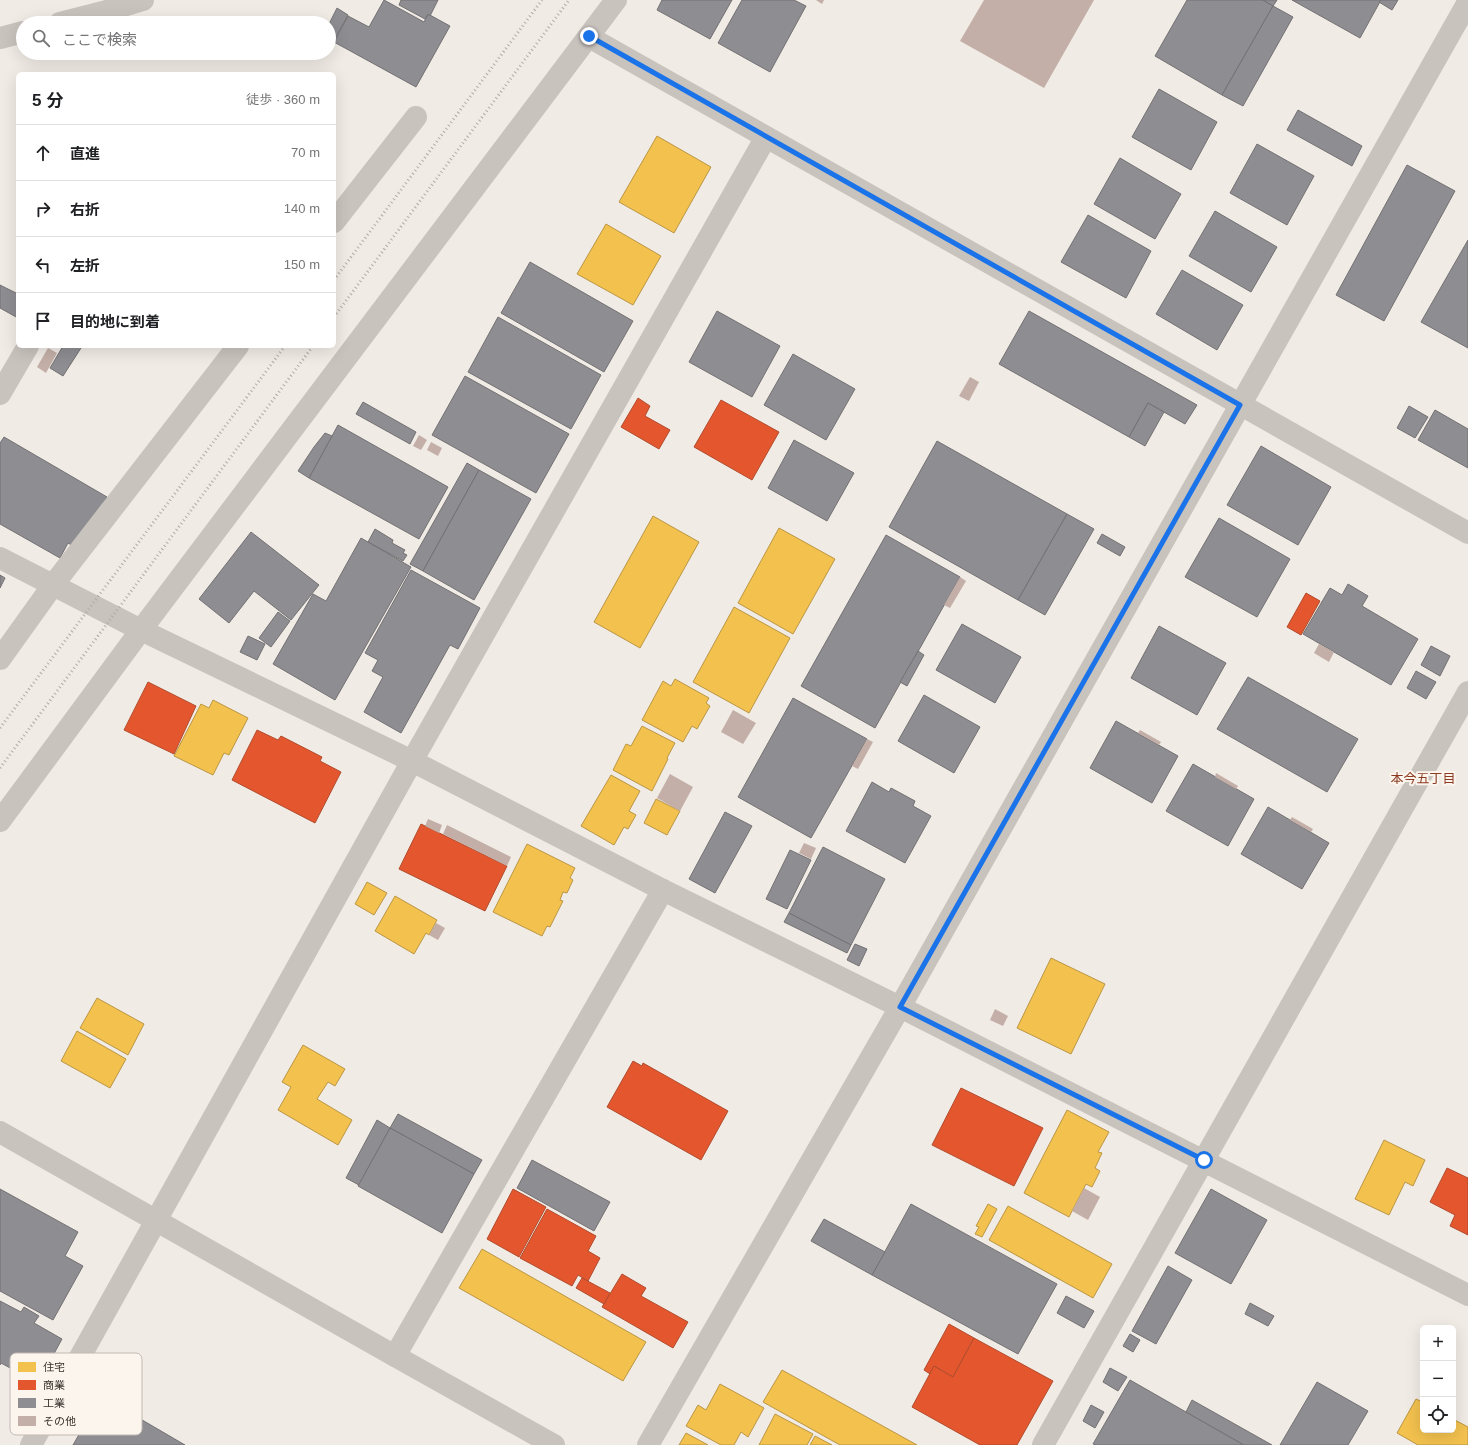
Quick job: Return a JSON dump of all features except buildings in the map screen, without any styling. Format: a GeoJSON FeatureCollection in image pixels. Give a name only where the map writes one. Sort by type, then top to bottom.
{"type":"FeatureCollection","features":[{"type":"Feature","properties":{"kind":"street"},"geometry":{"type":"LineString","coordinates":[[87,16],[143,0]]}},
{"type":"Feature","properties":{"kind":"street"},"geometry":{"type":"LineString","coordinates":[[0,821],[141,630],[616,0]]}},
{"type":"Feature","properties":{"kind":"street"},"geometry":{"type":"LineString","coordinates":[[648,1445],[900,1007],[1468,2]]}},
{"type":"Feature","properties":{"kind":"street"},"geometry":{"type":"LineString","coordinates":[[0,38],[16,34]]}},
{"type":"Feature","properties":{"kind":"street"},"geometry":{"type":"LineString","coordinates":[[589,36],[1468,533]]}},
{"type":"Feature","properties":{"kind":"street"},"geometry":{"type":"LineString","coordinates":[[336,219],[416,116]]}},
{"type":"Feature","properties":{"kind":"street"},"geometry":{"type":"LineString","coordinates":[[82,1353],[412,761],[766,137]]}},
{"type":"Feature","properties":{"kind":"street"},"geometry":{"type":"LineString","coordinates":[[0,394],[27,348]]}},
{"type":"Feature","properties":{"kind":"street"},"geometry":{"type":"LineString","coordinates":[[0,659],[53,585],[236,348]]}},
{"type":"Feature","properties":{"kind":"street"},"geometry":{"type":"LineString","coordinates":[[0,558],[141,630],[412,761],[663,890],[900,1007],[1468,1294]]}},
{"type":"Feature","properties":{"kind":"street"},"geometry":{"type":"LineString","coordinates":[[1043,1445],[1468,692]]}},
{"type":"Feature","properties":{"kind":"street"},"geometry":{"type":"LineString","coordinates":[[395,1356],[663,890]]}},
{"type":"Feature","properties":{"kind":"street"},"geometry":{"type":"LineString","coordinates":[[0,1132],[554,1445]]}},
{"type":"Feature","properties":{"kind":"street"},"geometry":{"type":"LineString","coordinates":[[30,1445],[36,1435]]}},
{"type":"Feature","properties":{"kind":"railway"},"geometry":{"type":"LineString","coordinates":[[336,277],[542,0]]}},
{"type":"Feature","properties":{"kind":"railway"},"geometry":{"type":"LineString","coordinates":[[336,314],[569,0]]}},
{"type":"Feature","properties":{"kind":"railway"},"geometry":{"type":"LineString","coordinates":[[0,728],[284,348]]}},
{"type":"Feature","properties":{"kind":"railway"},"geometry":{"type":"LineString","coordinates":[[0,768],[312,348]]}},
{"type":"Feature","properties":{"kind":"district","name":"本今五丁目"},"geometry":{"type":"Point","coordinates":[1423,778]}},
{"type":"Feature","properties":{"kind":"route"},"geometry":{"type":"LineString","coordinates":[[589,36],[1240,405],[900,1007],[1204,1160]]}}]}
